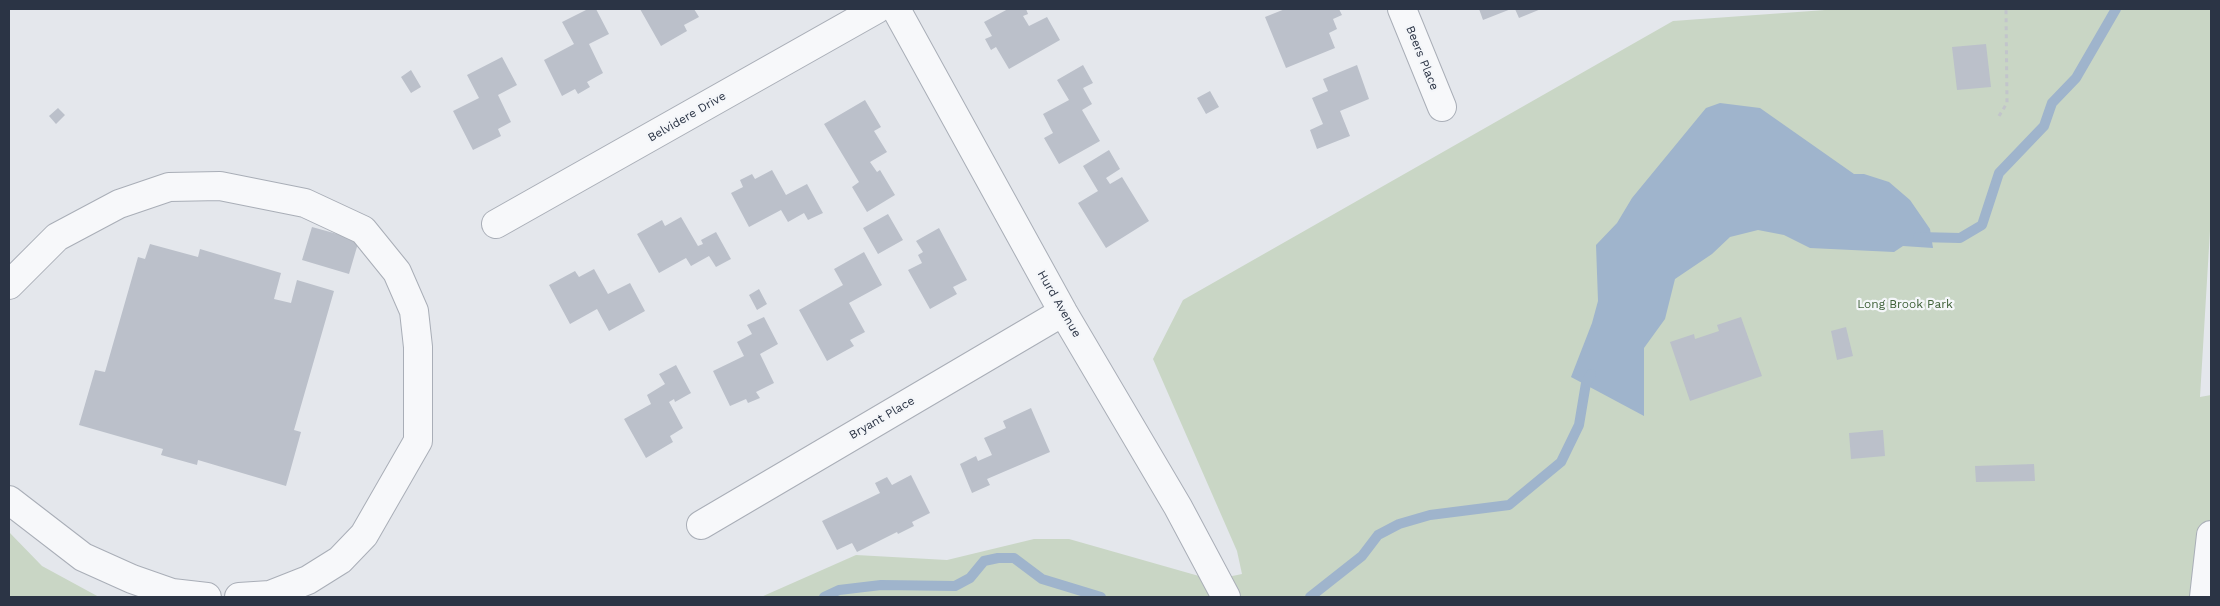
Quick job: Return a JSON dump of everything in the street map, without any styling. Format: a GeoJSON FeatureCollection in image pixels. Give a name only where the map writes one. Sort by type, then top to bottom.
{"type":"FeatureCollection","features":[{"type":"Feature","properties":{"kind":"street","name":"Belvidere Drive"},"geometry":{"type":"LineString","coordinates":[[496,224],[877,9]]}},
{"type":"Feature","properties":{"kind":"street","name":"Hurd Avenue"},"geometry":{"type":"LineString","coordinates":[[896,9],[1062,312],[1178,507],[1226,597]]}},
{"type":"Feature","properties":{"kind":"street","name":"Beers Place"},"geometry":{"type":"LineString","coordinates":[[1402,9],[1442,107]]}},
{"type":"Feature","properties":{"kind":"street"},"geometry":{"type":"LineString","coordinates":[[9,285],[56,237],[119,204],[169,187],[220,186],[305,203],[363,230],[397,272],[414,311],[418,347],[418,441],[364,535],[340,560],[308,580],[270,595],[239,597]]}},
{"type":"Feature","properties":{"kind":"street","name":"Bryant Place"},"geometry":{"type":"LineString","coordinates":[[701,525],[1062,312]]}},
{"type":"Feature","properties":{"kind":"street"},"geometry":{"type":"LineString","coordinates":[[9,500],[83,557],[132,579],[172,593],[207,597]]}},
{"type":"Feature","properties":{"kind":"street"},"geometry":{"type":"LineString","coordinates":[[2204,597],[2211,535]]}},
{"type":"Feature","properties":{"kind":"path"},"geometry":{"type":"LineString","coordinates":[[1999,116],[2005,109],[2008,95],[2006,9]]}},
{"type":"Feature","properties":{"kind":"green space","name":"Long Brook Park"},"geometry":{"type":"Polygon","coordinates":[[[1839,9],[2211,9],[2211,214],[2200,397],[2211,395],[2211,597],[761,597],[856,555],[947,560],[1034,539],[1069,539],[1213,580],[1242,574],[1237,551],[1153,359],[1183,300],[1673,21],[1839,9]]]}},
{"type":"Feature","properties":{"kind":"green space"},"geometry":{"type":"Polygon","coordinates":[[[9,532],[42,566],[99,597],[9,597],[9,532]]]}},
{"type":"Feature","properties":{"kind":"water"},"geometry":{"type":"Polygon","coordinates":[[[1720,103],[1760,108],[1854,174],[1864,174],[1889,182],[1910,200],[1930,229],[1933,248],[1903,246],[1894,252],[1810,248],[1784,235],[1758,230],[1730,237],[1712,254],[1675,279],[1665,319],[1644,348],[1644,416],[1571,377],[1592,323],[1598,301],[1596,245],[1617,223],[1632,198],[1706,108],[1720,103]]]}},
{"type":"Feature","properties":{"kind":"building"},"geometry":{"type":"Polygon","coordinates":[[[588,9],[596,9],[609,34],[589,44],[603,73],[587,82],[590,87],[578,94],[575,89],[562,96],[544,60],[574,44],[562,22],[588,9]]]}},
{"type":"Feature","properties":{"kind":"building"},"geometry":{"type":"Polygon","coordinates":[[[640,9],[694,9],[699,17],[684,25],[687,31],[661,46],[640,9]]]}},
{"type":"Feature","properties":{"kind":"building"},"geometry":{"type":"Polygon","coordinates":[[[1008,9],[1026,9],[1028,14],[1023,16],[1029,26],[1047,17],[1060,40],[1009,69],[996,47],[991,50],[985,39],[992,36],[984,22],[1008,9]]]}},
{"type":"Feature","properties":{"kind":"building"},"geometry":{"type":"Polygon","coordinates":[[[1285,9],[1339,9],[1342,15],[1333,19],[1337,29],[1329,33],[1335,48],[1286,68],[1265,17],[1285,9]]]}},
{"type":"Feature","properties":{"kind":"building"},"geometry":{"type":"Polygon","coordinates":[[[1479,9],[1511,9],[1483,20],[1479,9]]]}},
{"type":"Feature","properties":{"kind":"building"},"geometry":{"type":"Polygon","coordinates":[[[1515,9],[1541,9],[1519,18],[1515,9]]]}},
{"type":"Feature","properties":{"kind":"building"},"geometry":{"type":"Polygon","coordinates":[[[1986,44],[1991,87],[1957,90],[1952,47],[1986,44]]]}},
{"type":"Feature","properties":{"kind":"building"},"geometry":{"type":"Polygon","coordinates":[[[502,57],[517,85],[498,95],[511,122],[498,129],[501,136],[473,150],[453,111],[479,98],[467,75],[502,57]]]}},
{"type":"Feature","properties":{"kind":"building"},"geometry":{"type":"Polygon","coordinates":[[[1083,65],[1093,83],[1083,88],[1092,104],[1082,110],[1100,141],[1059,164],[1044,138],[1053,133],[1043,114],[1069,100],[1057,80],[1083,65]]]}},
{"type":"Feature","properties":{"kind":"building"},"geometry":{"type":"Polygon","coordinates":[[[1357,65],[1369,99],[1340,111],[1350,136],[1317,149],[1310,130],[1323,124],[1312,98],[1328,91],[1323,79],[1357,65]]]}},
{"type":"Feature","properties":{"kind":"building"},"geometry":{"type":"Polygon","coordinates":[[[411,70],[421,87],[411,93],[401,77],[411,70]]]}},
{"type":"Feature","properties":{"kind":"building"},"geometry":{"type":"Polygon","coordinates":[[[1210,91],[1219,107],[1206,114],[1197,98],[1210,91]]]}},
{"type":"Feature","properties":{"kind":"building"},"geometry":{"type":"Polygon","coordinates":[[[865,100],[881,127],[874,131],[887,152],[870,162],[877,172],[880,170],[895,195],[867,212],[852,187],[859,182],[824,124],[865,100]]]}},
{"type":"Feature","properties":{"kind":"building"},"geometry":{"type":"Polygon","coordinates":[[[58,108],[65,115],[56,124],[49,116],[58,108]]]}},
{"type":"Feature","properties":{"kind":"building"},"geometry":{"type":"Polygon","coordinates":[[[1109,150],[1120,169],[1106,178],[1110,184],[1122,177],[1149,221],[1106,248],[1078,203],[1098,191],[1083,166],[1109,150]]]}},
{"type":"Feature","properties":{"kind":"building"},"geometry":{"type":"Polygon","coordinates":[[[772,170],[786,195],[807,184],[823,213],[808,220],[804,213],[788,222],[781,210],[749,227],[731,193],[743,187],[740,180],[752,174],[755,179],[772,170]]]}},
{"type":"Feature","properties":{"kind":"building"},"geometry":{"type":"Polygon","coordinates":[[[888,214],[903,240],[878,254],[863,228],[888,214]]]}},
{"type":"Feature","properties":{"kind":"building"},"geometry":{"type":"Polygon","coordinates":[[[681,217],[698,246],[703,244],[701,240],[716,232],[731,259],[716,267],[709,256],[691,266],[686,258],[659,273],[637,234],[662,220],[665,226],[681,217]]]}},
{"type":"Feature","properties":{"kind":"building"},"geometry":{"type":"Polygon","coordinates":[[[312,227],[359,240],[349,274],[302,260],[312,227]]]}},
{"type":"Feature","properties":{"kind":"building"},"geometry":{"type":"Polygon","coordinates":[[[939,228],[967,280],[953,287],[957,294],[930,309],[908,270],[922,263],[918,255],[923,252],[916,241],[939,228]]]}},
{"type":"Feature","properties":{"kind":"building"},"geometry":{"type":"Polygon","coordinates":[[[150,244],[198,257],[200,249],[281,273],[274,299],[291,303],[297,280],[334,291],[294,430],[301,432],[286,486],[198,460],[197,465],[161,455],[163,449],[79,425],[95,370],[105,372],[138,257],[145,259],[150,244]]]}},
{"type":"Feature","properties":{"kind":"building"},"geometry":{"type":"Polygon","coordinates":[[[864,252],[882,285],[849,303],[865,332],[850,340],[854,346],[827,361],[799,310],[843,285],[834,269],[864,252]]]}},
{"type":"Feature","properties":{"kind":"building"},"geometry":{"type":"Polygon","coordinates":[[[594,269],[608,294],[630,283],[645,311],[609,331],[597,309],[570,324],[549,285],[575,271],[579,277],[594,269]]]}},
{"type":"Feature","properties":{"kind":"building"},"geometry":{"type":"Polygon","coordinates":[[[759,289],[767,304],[757,310],[749,295],[759,289]]]}},
{"type":"Feature","properties":{"kind":"building"},"geometry":{"type":"Polygon","coordinates":[[[764,317],[778,344],[760,354],[774,383],[756,392],[760,398],[748,403],[746,399],[730,406],[713,371],[744,356],[737,342],[752,334],[747,325],[764,317]]]}},
{"type":"Feature","properties":{"kind":"building"},"geometry":{"type":"Polygon","coordinates":[[[1741,317],[1762,376],[1690,401],[1670,342],[1694,334],[1695,339],[1719,331],[1717,325],[1741,317]]]}},
{"type":"Feature","properties":{"kind":"building"},"geometry":{"type":"Polygon","coordinates":[[[1846,327],[1853,356],[1837,360],[1831,331],[1846,327]]]}},
{"type":"Feature","properties":{"kind":"building"},"geometry":{"type":"Polygon","coordinates":[[[676,365],[691,393],[675,402],[674,399],[669,402],[683,428],[670,436],[673,442],[646,458],[624,419],[651,404],[647,395],[665,384],[659,374],[676,365]]]}},
{"type":"Feature","properties":{"kind":"building"},"geometry":{"type":"Polygon","coordinates":[[[1031,408],[1050,452],[987,479],[990,485],[972,493],[960,464],[976,456],[978,461],[992,455],[984,438],[1006,428],[1003,421],[1031,408]]]}},
{"type":"Feature","properties":{"kind":"building"},"geometry":{"type":"Polygon","coordinates":[[[1883,430],[1885,456],[1851,459],[1849,433],[1883,430]]]}},
{"type":"Feature","properties":{"kind":"building"},"geometry":{"type":"Polygon","coordinates":[[[2034,464],[2035,481],[1976,482],[1975,466],[2034,464]]]}},
{"type":"Feature","properties":{"kind":"building"},"geometry":{"type":"Polygon","coordinates":[[[911,475],[930,513],[912,522],[914,526],[898,534],[897,532],[857,552],[852,543],[837,550],[822,521],[880,493],[875,483],[887,477],[892,485],[911,475]]]}},
{"type":"Feature","properties":{"kind":"waterway"},"geometry":{"type":"LineString","coordinates":[[1918,237],[1960,238],[1982,225],[1999,173],[2044,126],[2052,103],[2076,78],[2116,9]]}},
{"type":"Feature","properties":{"kind":"waterway"},"geometry":{"type":"LineString","coordinates":[[1310,597],[1362,556],[1378,535],[1399,524],[1430,515],[1509,505],[1561,462],[1579,425],[1586,383],[1591,374]]}},
{"type":"Feature","properties":{"kind":"waterway"},"geometry":{"type":"LineString","coordinates":[[824,597],[839,590],[881,585],[955,586],[970,578],[984,561],[998,558],[1014,558],[1042,579],[1101,597]]}}]}
